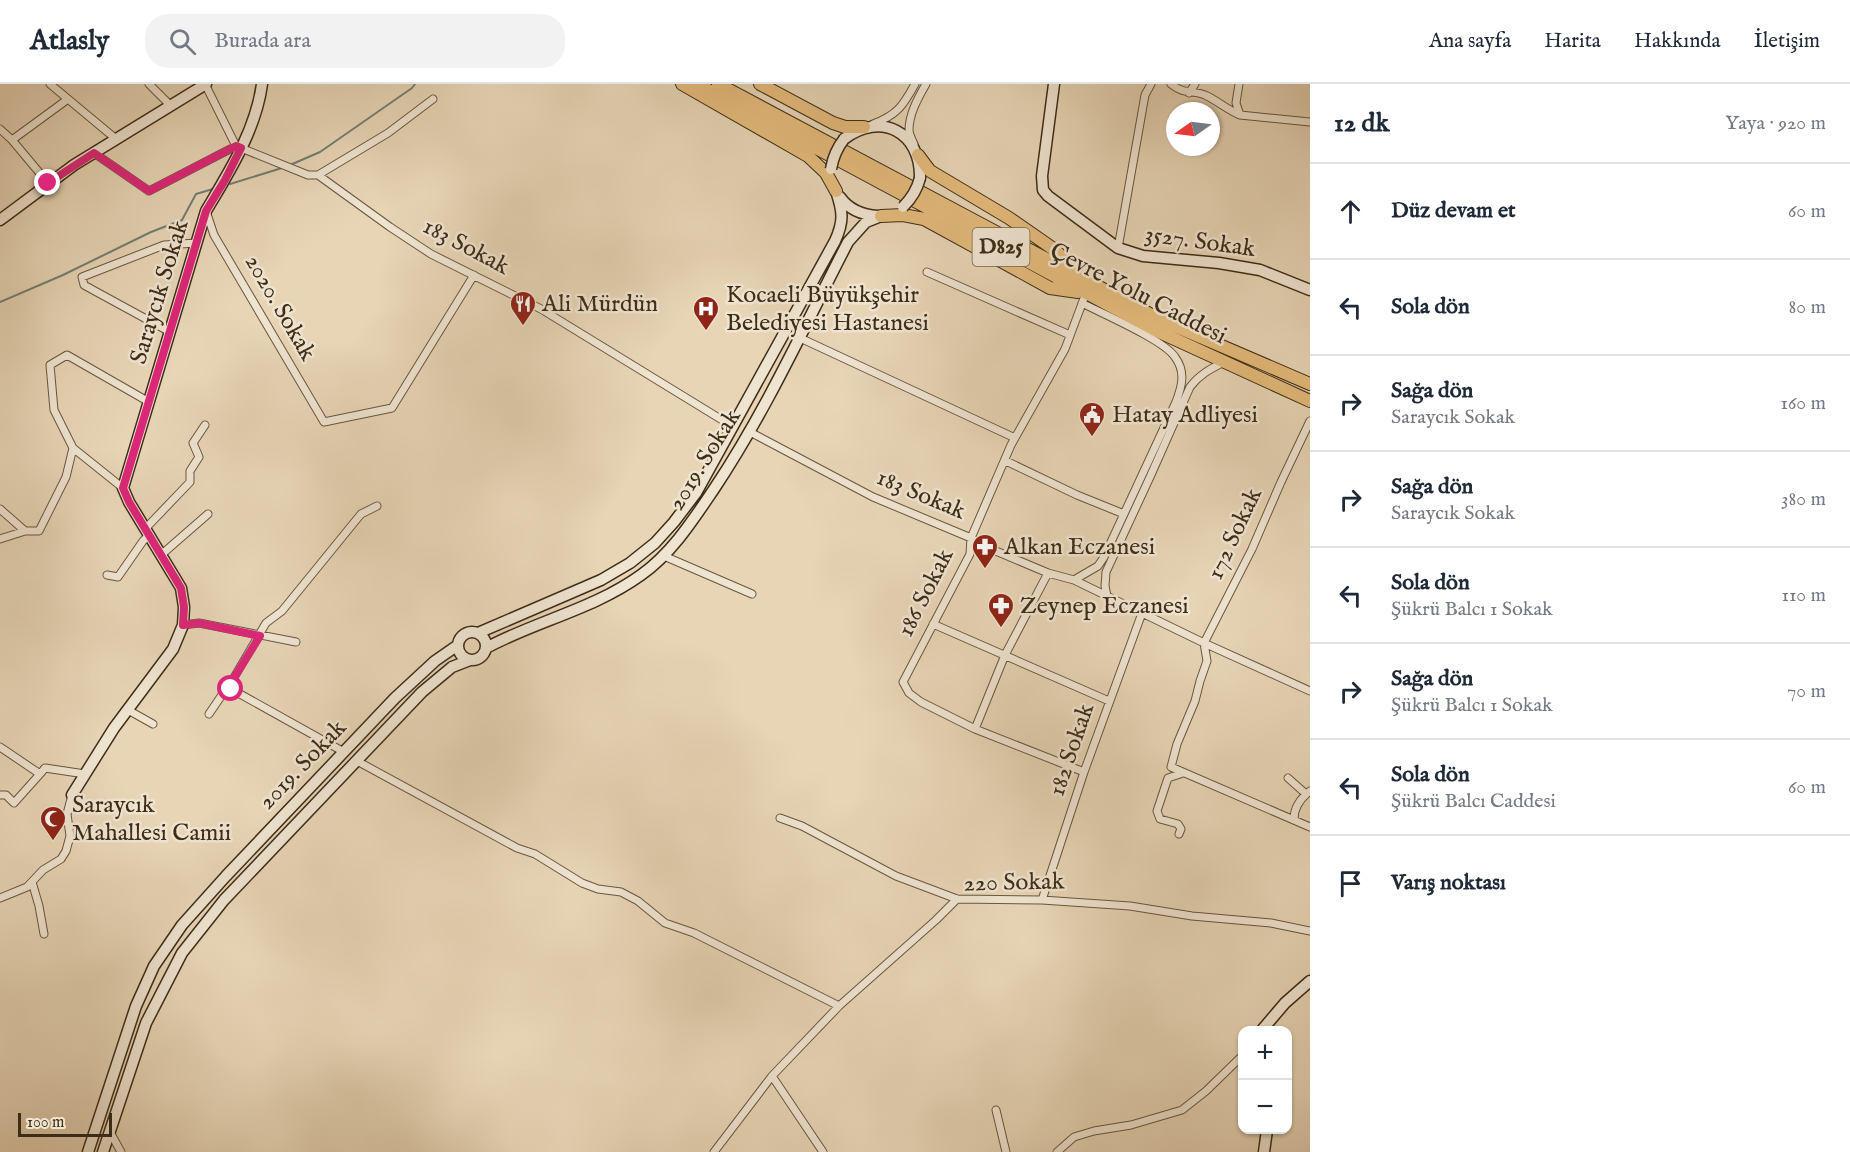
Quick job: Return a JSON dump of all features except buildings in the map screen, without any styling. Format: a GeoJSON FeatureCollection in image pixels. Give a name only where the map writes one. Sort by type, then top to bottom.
{"type":"FeatureCollection","features":[{"type":"Feature","properties":{"kind":"highway"},"geometry":{"type":"LineString","coordinates":[[684,84],[767,122]]}},
{"type":"Feature","properties":{"kind":"highway"},"geometry":{"type":"LineString","coordinates":[[684,84],[808,156],[826,173],[836,191]]}},
{"type":"Feature","properties":{"kind":"highway","name":"Çevre Yolu Caddesi"},"geometry":{"type":"LineString","coordinates":[[697,84],[1084,298],[1310,401]]}},
{"type":"Feature","properties":{"kind":"highway","name":"Çevre Yolu Caddesi"},"geometry":{"type":"LineString","coordinates":[[718,84],[1161,320],[1310,384]]}},
{"type":"Feature","properties":{"kind":"highway"},"geometry":{"type":"LineString","coordinates":[[730,84],[829,143]]}},
{"type":"Feature","properties":{"kind":"highway"},"geometry":{"type":"LineString","coordinates":[[760,84],[833,123],[845,127],[864,127]]}},
{"type":"Feature","properties":{"kind":"highway"},"geometry":{"type":"LineString","coordinates":[[918,155],[930,171],[1009,218],[1055,250],[1082,278]]}},
{"type":"Feature","properties":{"kind":"highway"},"geometry":{"type":"LineString","coordinates":[[881,216],[903,214],[924,219],[1050,288],[1084,298]]}},
{"type":"Feature","properties":{"kind":"street"},"geometry":{"type":"LineString","coordinates":[[50,84],[116,139]]}},
{"type":"Feature","properties":{"kind":"street"},"geometry":{"type":"LineString","coordinates":[[149,84],[171,106]]}},
{"type":"Feature","properties":{"kind":"street"},"geometry":{"type":"LineString","coordinates":[[0,220],[48,183],[94,153],[116,139],[206,84],[238,147],[149,191],[94,153]]}},
{"type":"Feature","properties":{"kind":"street","name":"Saraycık Sokak"},"geometry":{"type":"LineString","coordinates":[[123,488],[206,211],[225,180],[238,147],[246,138],[262,84]]}},
{"type":"Feature","properties":{"kind":"street"},"geometry":{"type":"LineString","coordinates":[[915,84],[906,101],[890,118],[854,132],[837,148],[831,169],[832,181],[844,202],[855,211],[881,216],[893,213],[903,207],[917,189],[921,166],[909,131],[916,102],[926,84]]}},
{"type":"Feature","properties":{"kind":"street"},"geometry":{"type":"LineString","coordinates":[[1054,84],[1042,177],[1043,190],[1118,248],[1145,95],[1151,84]]}},
{"type":"Feature","properties":{"kind":"street"},"geometry":{"type":"LineString","coordinates":[[1172,84],[1181,91],[1208,96],[1240,115],[1310,122]]}},
{"type":"Feature","properties":{"kind":"street"},"geometry":{"type":"LineString","coordinates":[[1189,93],[1195,84]]}},
{"type":"Feature","properties":{"kind":"street"},"geometry":{"type":"LineString","coordinates":[[1239,84],[1236,104],[1240,115]]}},
{"type":"Feature","properties":{"kind":"street"},"geometry":{"type":"LineString","coordinates":[[12,140],[68,99]]}},
{"type":"Feature","properties":{"kind":"street"},"geometry":{"type":"LineString","coordinates":[[318,175],[388,133],[433,99]]}},
{"type":"Feature","properties":{"kind":"street"},"geometry":{"type":"LineString","coordinates":[[864,127],[877,126],[896,131],[911,143],[918,155]]}},
{"type":"Feature","properties":{"kind":"street"},"geometry":{"type":"LineString","coordinates":[[0,129],[48,183]]}},
{"type":"Feature","properties":{"kind":"street","name":"183 Sokak"},"geometry":{"type":"LineString","coordinates":[[238,147],[308,175],[318,175],[390,228],[431,254],[541,309],[732,426]]}},
{"type":"Feature","properties":{"kind":"street","name":"2019. Sokak"},"geometry":{"type":"LineString","coordinates":[[88,1152],[124,1039],[154,966],[182,925],[226,876],[411,684],[435,661],[458,645],[461,636],[469,632],[478,633],[601,580],[630,563],[655,543],[674,522],[696,493],[835,241],[842,210],[836,191]]}},
{"type":"Feature","properties":{"kind":"street","name":"2020. Sokak"},"geometry":{"type":"LineString","coordinates":[[206,211],[214,235],[324,422],[392,408],[474,275]]}},
{"type":"Feature","properties":{"kind":"street","name":"2019. Sokak"},"geometry":{"type":"LineString","coordinates":[[103,1152],[146,1023],[182,953],[224,900],[422,692],[452,667],[478,658],[486,648],[505,638],[600,600],[639,576],[664,556],[709,497],[750,432],[848,242],[866,222],[881,216]]}},
{"type":"Feature","properties":{"kind":"street"},"geometry":{"type":"LineString","coordinates":[[170,332],[84,285],[82,277],[164,245],[197,243]]}},
{"type":"Feature","properties":{"kind":"street","name":"3527. Sokak"},"geometry":{"type":"LineString","coordinates":[[1118,248],[1143,256],[1219,263],[1260,270],[1310,290]]}},
{"type":"Feature","properties":{"kind":"street"},"geometry":{"type":"LineString","coordinates":[[927,272],[1071,335]]}},
{"type":"Feature","properties":{"kind":"street"},"geometry":{"type":"LineString","coordinates":[[1074,580],[1098,566],[1104,557],[1183,383],[1176,357],[1168,349],[1084,298]]}},
{"type":"Feature","properties":{"kind":"street","name":"186 Sokak"},"geometry":{"type":"LineString","coordinates":[[1084,298],[1065,349],[1015,438],[971,538],[970,554],[903,682],[909,693],[921,702],[975,729],[1084,772]]}},
{"type":"Feature","properties":{"kind":"street"},"geometry":{"type":"LineString","coordinates":[[798,337],[1015,438]]}},
{"type":"Feature","properties":{"kind":"street"},"geometry":{"type":"LineString","coordinates":[[0,898],[27,887],[43,870],[61,859],[69,846],[67,814],[72,795],[114,728],[173,649],[183,625],[184,607],[181,588],[129,502],[123,488],[73,448],[54,410],[50,365],[67,355],[149,402]]}},
{"type":"Feature","properties":{"kind":"street"},"geometry":{"type":"LineString","coordinates":[[1107,596],[1106,572],[1190,387],[1207,370],[1224,362]]}},
{"type":"Feature","properties":{"kind":"street","name":"172 Sokak"},"geometry":{"type":"LineString","coordinates":[[1185,773],[1171,767],[1207,661],[1204,643],[1252,549],[1310,421]]}},
{"type":"Feature","properties":{"kind":"street"},"geometry":{"type":"LineString","coordinates":[[107,575],[118,576],[147,532],[190,482],[190,471],[199,457],[193,443],[205,424]]}},
{"type":"Feature","properties":{"kind":"street","name":"183 Sokak"},"geometry":{"type":"LineString","coordinates":[[750,432],[873,497],[1048,573],[1074,580],[1310,691]]}},
{"type":"Feature","properties":{"kind":"street"},"geometry":{"type":"LineString","coordinates":[[0,539],[26,531],[39,531],[66,477],[73,448]]}},
{"type":"Feature","properties":{"kind":"street"},"geometry":{"type":"LineString","coordinates":[[1006,461],[1077,495],[1124,514]]}},
{"type":"Feature","properties":{"kind":"street"},"geometry":{"type":"LineString","coordinates":[[209,714],[232,681],[266,623],[282,611],[361,514],[377,506]]}},
{"type":"Feature","properties":{"kind":"street"},"geometry":{"type":"LineString","coordinates":[[0,509],[26,531]]}},
{"type":"Feature","properties":{"kind":"street"},"geometry":{"type":"LineString","coordinates":[[161,555],[208,514]]}},
{"type":"Feature","properties":{"kind":"street"},"geometry":{"type":"LineString","coordinates":[[664,556],[752,594]]}},
{"type":"Feature","properties":{"kind":"street"},"geometry":{"type":"LineString","coordinates":[[975,729],[1005,655],[1048,573]]}},
{"type":"Feature","properties":{"kind":"street","name":"182 Sokak"},"geometry":{"type":"LineString","coordinates":[[1042,900],[1084,772],[1142,613]]}},
{"type":"Feature","properties":{"kind":"street"},"geometry":{"type":"LineString","coordinates":[[183,625],[199,623],[296,642]]}},
{"type":"Feature","properties":{"kind":"street"},"geometry":{"type":"LineString","coordinates":[[933,624],[1109,701]]}},
{"type":"Feature","properties":{"kind":"street"},"geometry":{"type":"LineString","coordinates":[[478,633],[484,639],[486,648]]}},
{"type":"Feature","properties":{"kind":"street"},"geometry":{"type":"LineString","coordinates":[[458,645],[462,656],[470,660]]}},
{"type":"Feature","properties":{"kind":"street"},"geometry":{"type":"LineString","coordinates":[[232,681],[231,689],[344,752]]}},
{"type":"Feature","properties":{"kind":"street"},"geometry":{"type":"LineString","coordinates":[[128,710],[153,723]]}},
{"type":"Feature","properties":{"kind":"street"},"geometry":{"type":"LineString","coordinates":[[0,747],[40,774]]}},
{"type":"Feature","properties":{"kind":"street"},"geometry":{"type":"LineString","coordinates":[[357,761],[517,848],[535,854],[582,883],[598,889],[621,891],[638,900],[665,923],[694,933],[839,1006]]}},
{"type":"Feature","properties":{"kind":"street"},"geometry":{"type":"LineString","coordinates":[[0,795],[6,795],[14,803],[45,768],[84,774]]}},
{"type":"Feature","properties":{"kind":"street"},"geometry":{"type":"LineString","coordinates":[[1179,834],[1181,829],[1178,824],[1160,819],[1157,811],[1168,778],[1185,773],[1310,827]]}},
{"type":"Feature","properties":{"kind":"street"},"geometry":{"type":"LineString","coordinates":[[1288,778],[1308,793],[1298,803],[1294,811],[1294,819]]}},
{"type":"Feature","properties":{"kind":"street"},"geometry":{"type":"LineString","coordinates":[[780,818],[802,826],[896,876],[957,899]]}},
{"type":"Feature","properties":{"kind":"street"},"geometry":{"type":"LineString","coordinates":[[32,882],[44,934]]}},
{"type":"Feature","properties":{"kind":"street","name":"220 Sokak"},"geometry":{"type":"LineString","coordinates":[[714,1152],[772,1076],[839,1006],[957,899],[1042,900],[1130,906],[1192,916],[1271,923],[1310,931]]}},
{"type":"Feature","properties":{"kind":"street"},"geometry":{"type":"LineString","coordinates":[[1265,1026],[1285,1003],[1310,981]]}},
{"type":"Feature","properties":{"kind":"street"},"geometry":{"type":"LineString","coordinates":[[1057,1152],[1074,1137],[1149,1121],[1182,1110],[1206,1091],[1238,1060]]}},
{"type":"Feature","properties":{"kind":"street"},"geometry":{"type":"LineString","coordinates":[[772,1076],[823,1152]]}},
{"type":"Feature","properties":{"kind":"street"},"geometry":{"type":"LineString","coordinates":[[996,1110],[1006,1152]]}},
{"type":"Feature","properties":{"kind":"street"},"geometry":{"type":"LineString","coordinates":[[110,1132],[121,1152]]}},
{"type":"Feature","properties":{"kind":"street"},"geometry":{"type":"LineString","coordinates":[[1264,1152],[1266,1134]]}},
{"type":"Feature","properties":{"kind":"waterway"},"geometry":{"type":"LineString","coordinates":[[290,165],[320,152],[415,84]]}},
{"type":"Feature","properties":{"kind":"waterway"},"geometry":{"type":"LineString","coordinates":[[230,184],[282,168]]}},
{"type":"Feature","properties":{"kind":"waterway"},"geometry":{"type":"LineString","coordinates":[[0,302],[182,220],[196,194],[213,189]]}},
{"type":"Feature","properties":{"kind":"place","name":"Ali Mürdün"},"geometry":{"type":"Point","coordinates":[523,327]}},
{"type":"Feature","properties":{"kind":"place","name":"Kocaeli Büyükşehir Belediyesi Hastanesi"},"geometry":{"type":"Point","coordinates":[706,332]}},
{"type":"Feature","properties":{"kind":"place","name":"Hatay Adliyesi"},"geometry":{"type":"Point","coordinates":[1092,438]}},
{"type":"Feature","properties":{"kind":"place","name":"Alkan Eczanesi"},"geometry":{"type":"Point","coordinates":[985,570]}},
{"type":"Feature","properties":{"kind":"place","name":"Zeynep Eczanesi"},"geometry":{"type":"Point","coordinates":[1001,629]}},
{"type":"Feature","properties":{"kind":"place","name":"Saraycık Mahallesi Camii"},"geometry":{"type":"Point","coordinates":[53,842]}},
{"type":"Feature","properties":{"kind":"route"},"geometry":{"type":"LineString","coordinates":[[48,183],[94,153],[149,191],[236,146],[241,148],[206,211],[123,488],[129,502],[181,588],[184,607],[183,625],[199,623],[260,636],[232,681],[231,689]]}}]}
